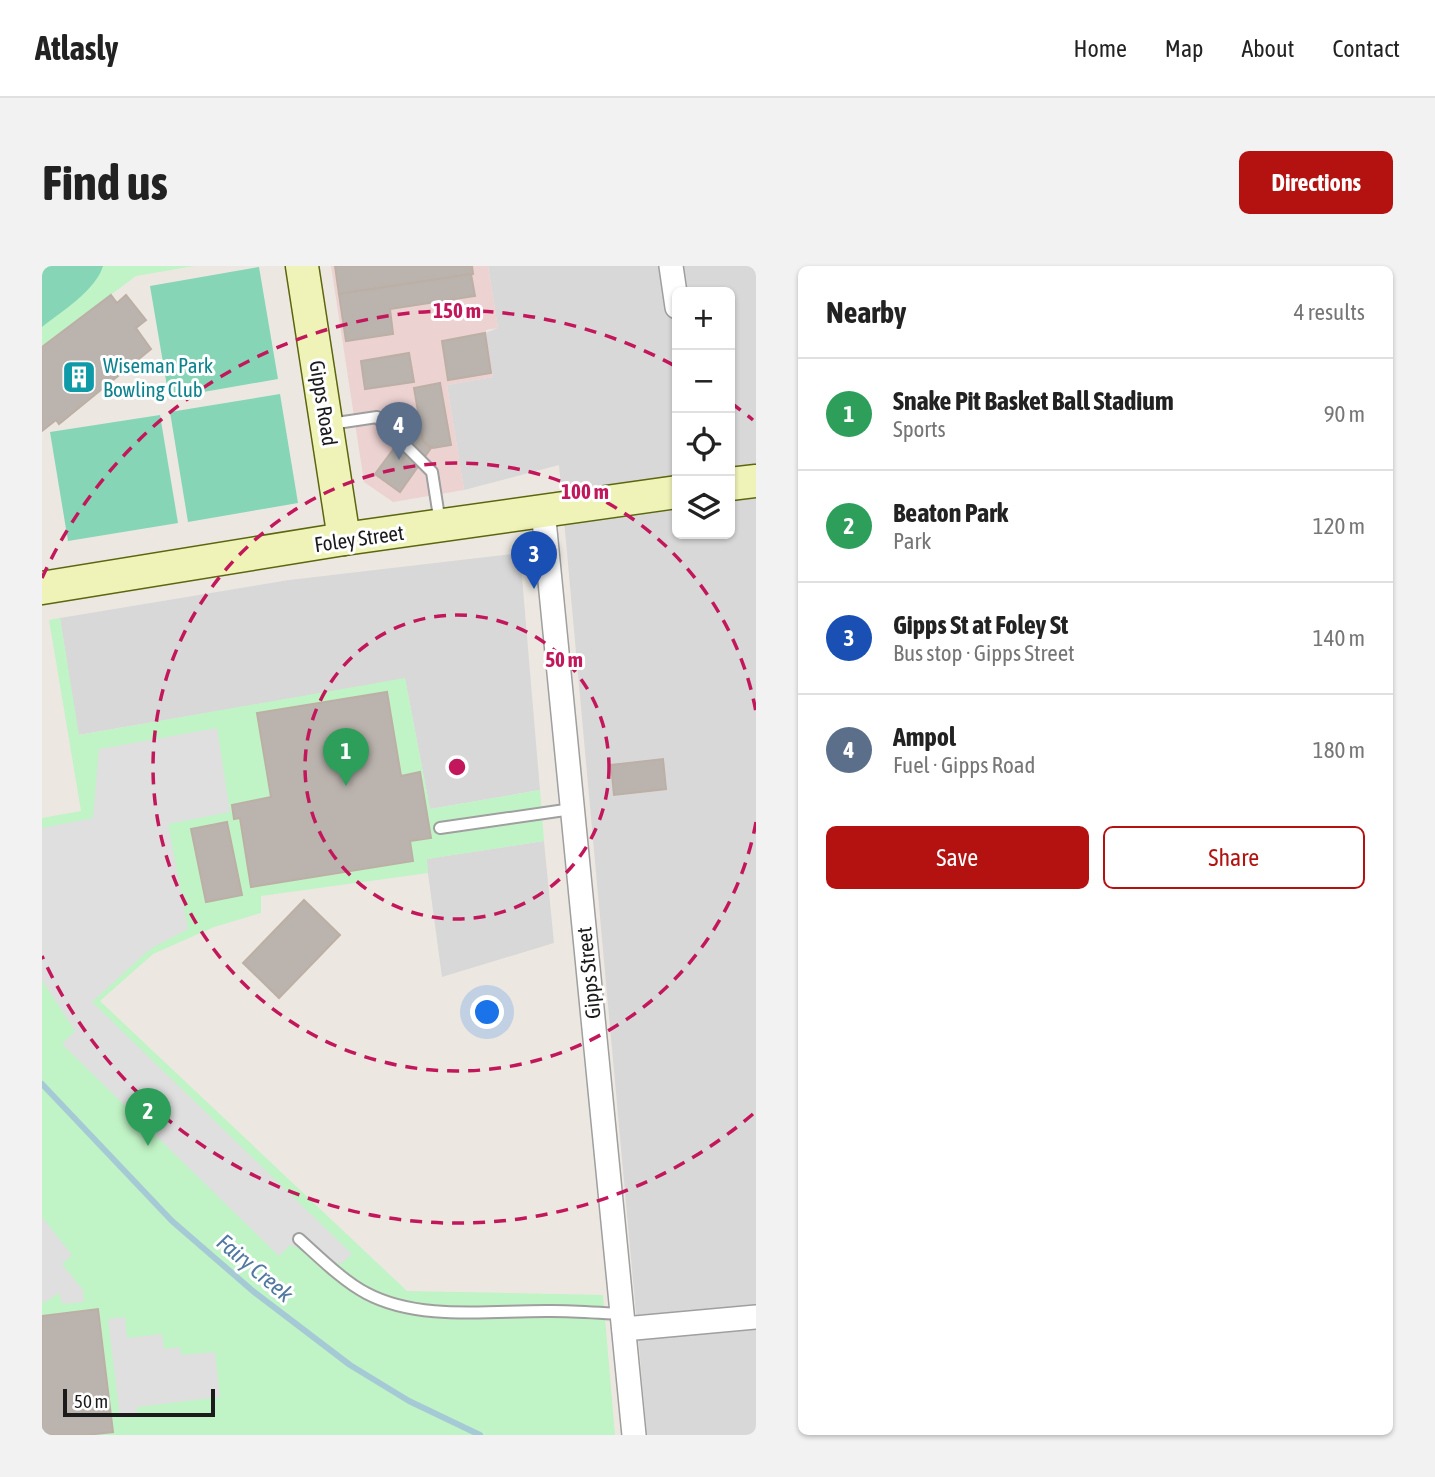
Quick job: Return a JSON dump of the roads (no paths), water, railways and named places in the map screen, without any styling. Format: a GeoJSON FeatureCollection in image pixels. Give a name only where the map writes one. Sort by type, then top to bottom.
{"type":"FeatureCollection","features":[{"type":"Feature","properties":{"kind":"main road","name":"Gipps Road"},"geometry":{"type":"LineString","coordinates":[[302,266],[345,540]]}},
{"type":"Feature","properties":{"kind":"main road"},"geometry":{"type":"LineString","coordinates":[[735,483],[756,481]]}},
{"type":"Feature","properties":{"kind":"main road","name":"Foley Street"},"geometry":{"type":"LineString","coordinates":[[42,588],[543,510],[672,493]]}},
{"type":"Feature","properties":{"kind":"street"},"geometry":{"type":"LineString","coordinates":[[671,266],[674,287]]}},
{"type":"Feature","properties":{"kind":"street","name":"Gipps Street"},"geometry":{"type":"LineString","coordinates":[[543,510],[634,1435]]}},
{"type":"Feature","properties":{"kind":"street"},"geometry":{"type":"LineString","coordinates":[[623,1321],[756,1317]]}},
{"type":"Feature","properties":{"kind":"lane"},"geometry":{"type":"LineString","coordinates":[[328,424],[377,417],[432,472],[440,527]]}},
{"type":"Feature","properties":{"kind":"lane"},"geometry":{"type":"LineString","coordinates":[[440,828],[572,809]]}},
{"type":"Feature","properties":{"kind":"lane"},"geometry":{"type":"LineString","coordinates":[[299,1238],[330,1267],[365,1293],[408,1308],[458,1312],[553,1311],[623,1321]]}},
{"type":"Feature","properties":{"kind":"waterway","name":"Fairy Creek"},"geometry":{"type":"LineString","coordinates":[[42,1084],[172,1221],[254,1292],[350,1365],[409,1401],[480,1435]]}},
{"type":"Feature","properties":{"kind":"place","name":"Wiseman Park Bowling Club"},"geometry":{"type":"Point","coordinates":[79,377]}},
{"type":"Feature","properties":{"kind":"place","name":"Ampol"},"geometry":{"type":"Point","coordinates":[399,460]}},
{"type":"Feature","properties":{"kind":"place","name":"Gipps St at Foley St"},"geometry":{"type":"Point","coordinates":[534,589]}},
{"type":"Feature","properties":{"kind":"place","name":"Snake Pit Basket Ball Stadium"},"geometry":{"type":"Point","coordinates":[346,786]}},
{"type":"Feature","properties":{"kind":"place","name":"Beaton Park"},"geometry":{"type":"Point","coordinates":[148,1146]}}]}
